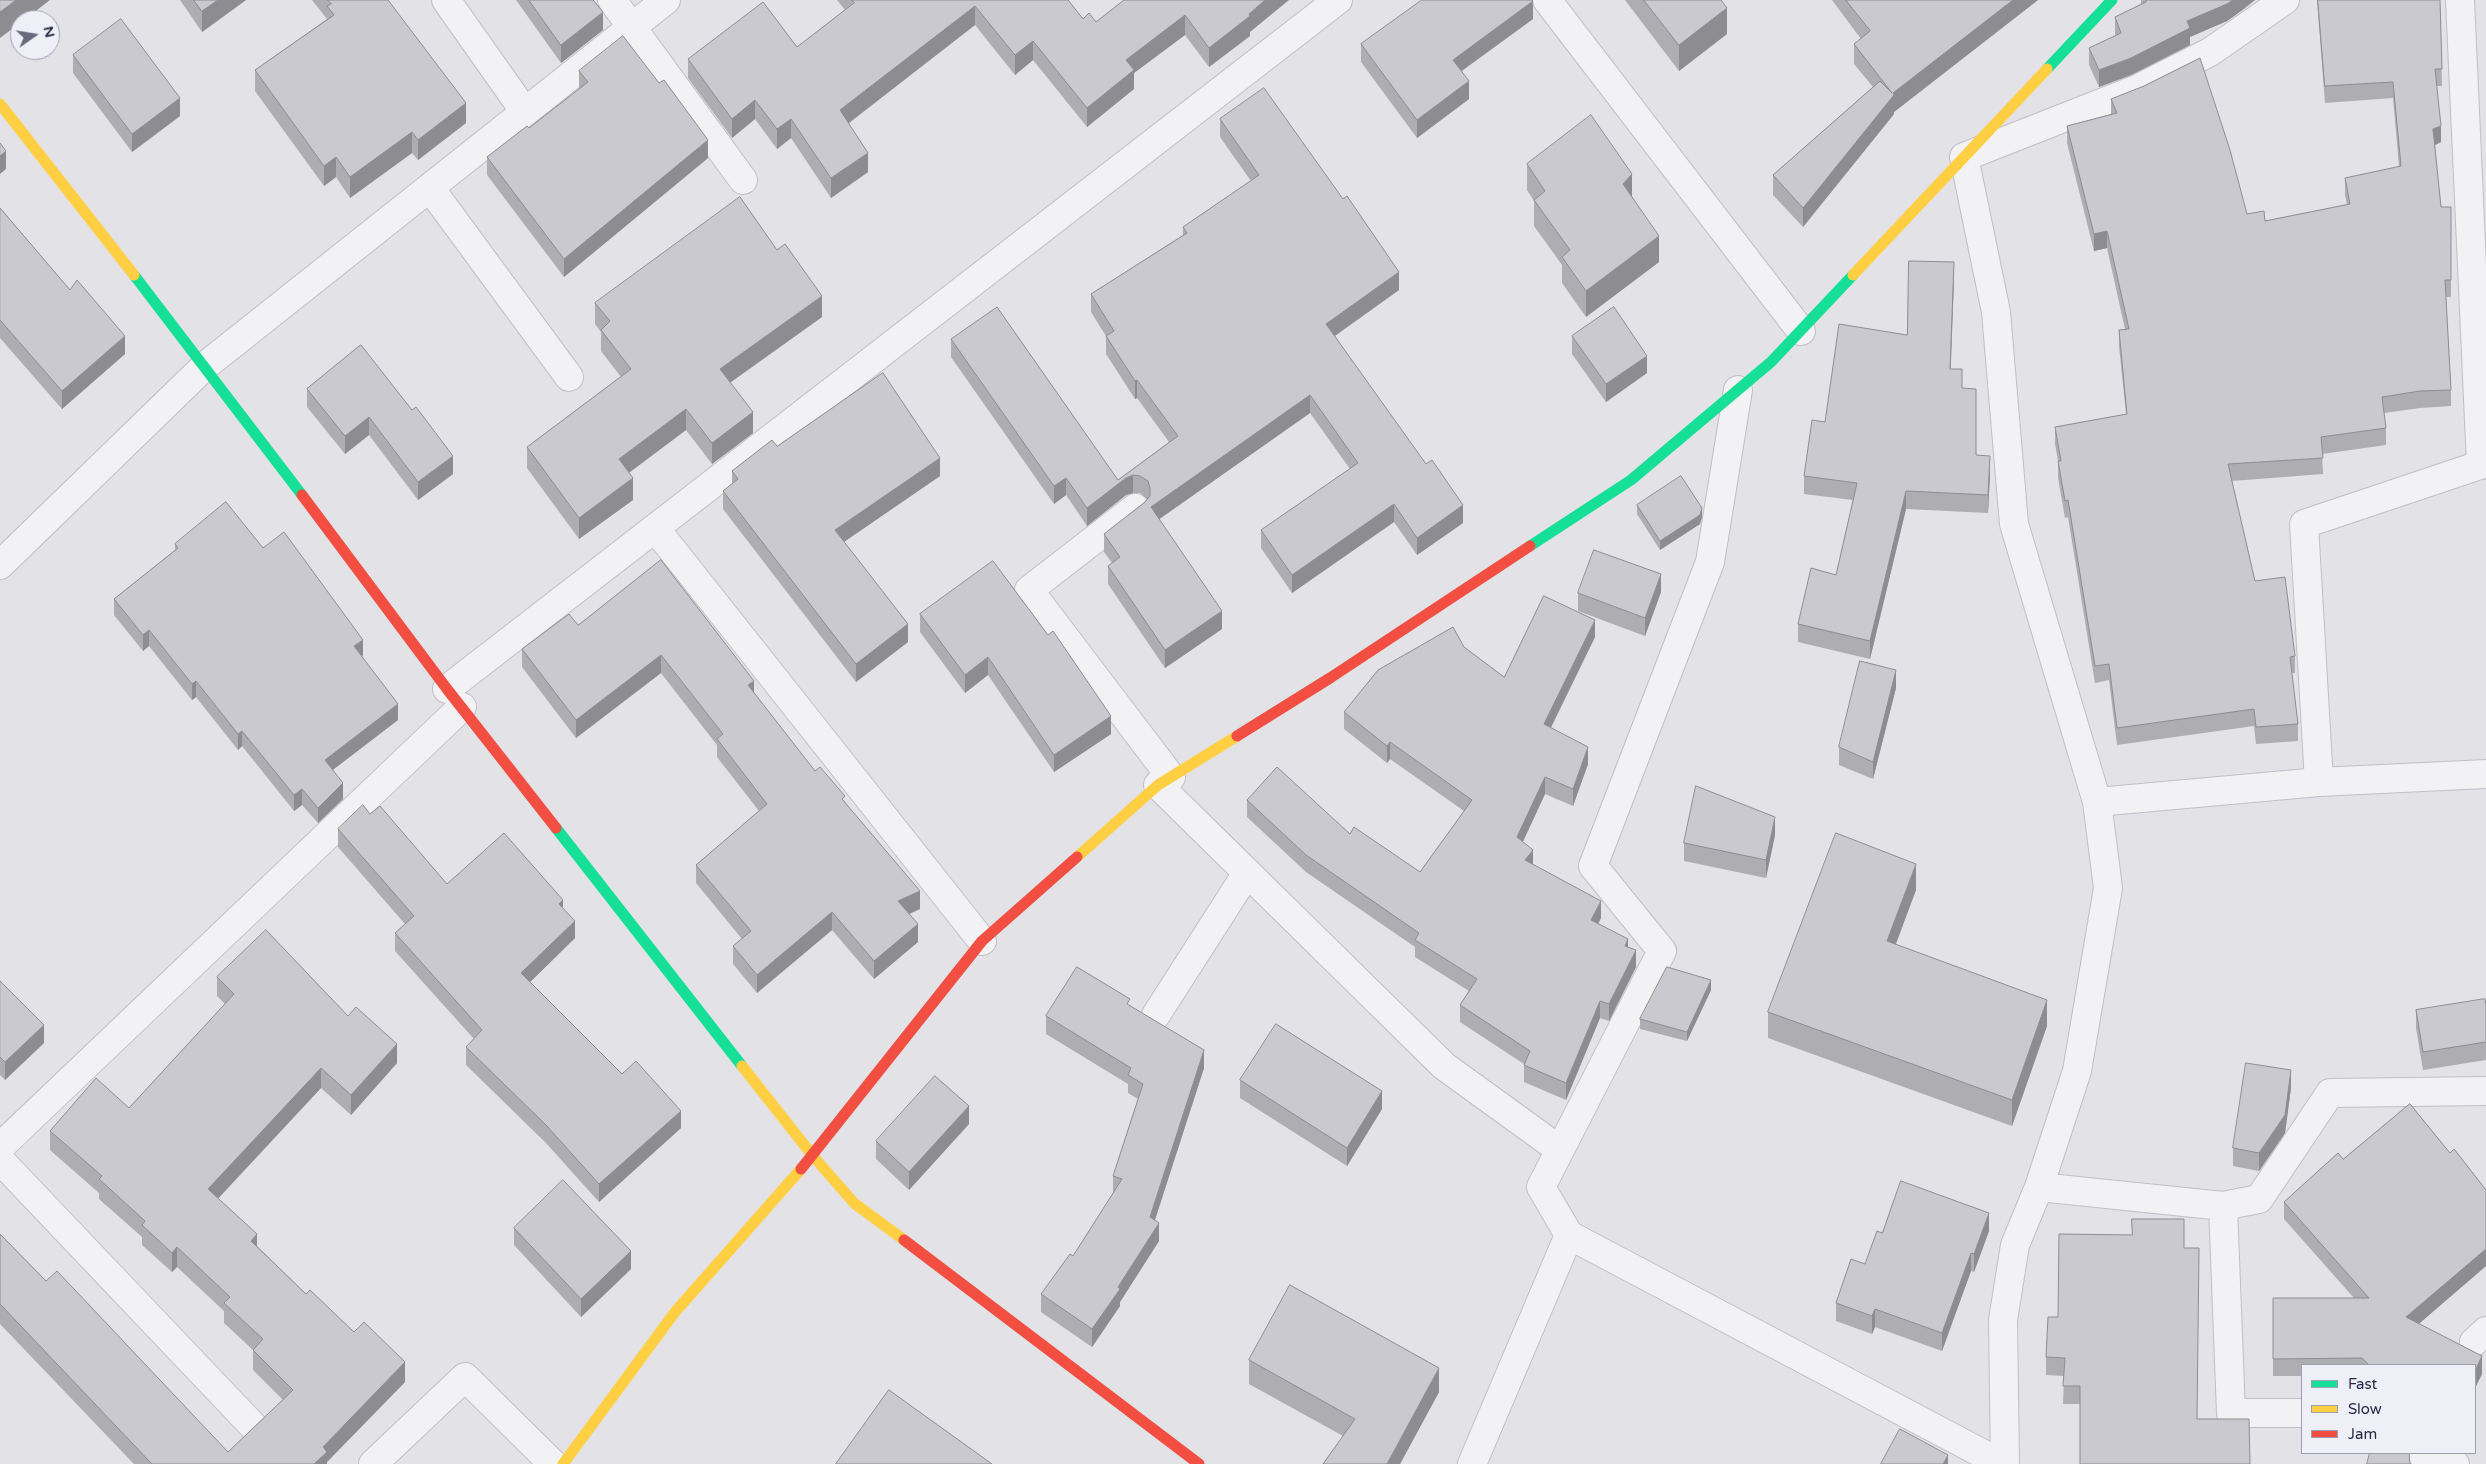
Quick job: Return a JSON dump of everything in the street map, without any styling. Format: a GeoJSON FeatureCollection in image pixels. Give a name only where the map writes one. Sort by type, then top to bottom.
{"type":"FeatureCollection","features":[{"type":"Feature","properties":{"kind":"street"},"geometry":{"type":"LineString","coordinates":[[446,0],[525,112]]}},
{"type":"Feature","properties":{"kind":"street"},"geometry":{"type":"LineString","coordinates":[[612,0],[743,180]]}},
{"type":"Feature","properties":{"kind":"street"},"geometry":{"type":"LineString","coordinates":[[0,565],[205,366],[666,0]]}},
{"type":"Feature","properties":{"kind":"street"},"geometry":{"type":"LineString","coordinates":[[0,1147],[454,698],[655,528],[1338,0]]}},
{"type":"Feature","properties":{"kind":"street"},"geometry":{"type":"LineString","coordinates":[[1547,0],[1801,331]]}},
{"type":"Feature","properties":{"kind":"street"},"geometry":{"type":"LineString","coordinates":[[563,1464],[675,1312],[813,1156],[982,941],[1164,781],[1330,678],[1631,480],[1771,362],[2112,0]]}},
{"type":"Feature","properties":{"kind":"street"},"geometry":{"type":"LineString","coordinates":[[1964,157],[2138,89],[2210,52],[2285,0]]}},
{"type":"Feature","properties":{"kind":"street"},"geometry":{"type":"LineString","coordinates":[[2319,782],[2304,524],[2483,464],[2460,0]]}},
{"type":"Feature","properties":{"kind":"street"},"geometry":{"type":"LineString","coordinates":[[0,104],[205,366],[454,698],[813,1156],[854,1203],[1199,1464]]}},
{"type":"Feature","properties":{"kind":"street"},"geometry":{"type":"LineString","coordinates":[[1738,390],[1710,562],[1593,866],[1662,951],[1541,1187],[1569,1235],[2003,1464],[2003,1320],[2016,1244],[2039,1187],[2077,1071],[2108,888],[2097,802],[2014,524],[1996,312],[1964,157]]}},
{"type":"Feature","properties":{"kind":"street"},"geometry":{"type":"LineString","coordinates":[[430,188],[569,377]]}},
{"type":"Feature","properties":{"kind":"street"},"geometry":{"type":"LineString","coordinates":[[1135,508],[1029,590],[1164,781],[1247,873],[1444,1066],[1560,1150]]}},
{"type":"Feature","properties":{"kind":"street"},"geometry":{"type":"LineString","coordinates":[[655,528],[982,941]]}},
{"type":"Feature","properties":{"kind":"street"},"geometry":{"type":"LineString","coordinates":[[2097,802],[2319,782],[2486,774]]}},
{"type":"Feature","properties":{"kind":"street"},"geometry":{"type":"LineString","coordinates":[[1156,1015],[1247,873]]}},
{"type":"Feature","properties":{"kind":"street"},"geometry":{"type":"LineString","coordinates":[[2039,1187],[2223,1206],[2259,1199],[2330,1093],[2484,1095]]}},
{"type":"Feature","properties":{"kind":"street"},"geometry":{"type":"LineString","coordinates":[[0,1160],[254,1427]]}},
{"type":"Feature","properties":{"kind":"street"},"geometry":{"type":"LineString","coordinates":[[2223,1206],[2231,1412],[2301,1413]]}},
{"type":"Feature","properties":{"kind":"street"},"geometry":{"type":"LineString","coordinates":[[1472,1464],[1569,1235]]}},
{"type":"Feature","properties":{"kind":"street"},"geometry":{"type":"LineString","coordinates":[[373,1464],[465,1377],[553,1464]]}},
{"type":"Feature","properties":{"kind":"street"},"geometry":{"type":"LineString","coordinates":[[2425,1454],[2454,1464]]}},
{"type":"Feature","properties":{"kind":"building"},"geometry":{"type":"Polygon","coordinates":[[[0,0],[16,0],[0,12],[0,0]]]}},
{"type":"Feature","properties":{"kind":"building"},"geometry":{"type":"Polygon","coordinates":[[[194,0],[218,0],[202,11],[194,0]]]}},
{"type":"Feature","properties":{"kind":"building"},"geometry":{"type":"Polygon","coordinates":[[[328,0],[388,0],[466,103],[418,140],[412,132],[350,177],[336,157],[324,166],[255,70],[334,15],[327,6],[331,4],[328,0]]]}},
{"type":"Feature","properties":{"kind":"building"},"geometry":{"type":"Polygon","coordinates":[[[529,0],[593,0],[603,12],[561,45],[529,0]]]}},
{"type":"Feature","properties":{"kind":"building"},"geometry":{"type":"Polygon","coordinates":[[[852,0],[1068,0],[1083,19],[1089,13],[1096,22],[1124,0],[1265,0],[1249,14],[1250,16],[1209,48],[1185,15],[1126,60],[1134,70],[1087,108],[1033,41],[1015,55],[975,6],[840,110],[868,153],[831,178],[791,119],[777,129],[755,100],[732,119],[688,59],[763,2],[797,47],[854,3],[852,0]]]}},
{"type":"Feature","properties":{"kind":"building"},"geometry":{"type":"Polygon","coordinates":[[[1422,0],[1533,1],[1453,60],[1469,81],[1417,120],[1361,44],[1422,0]]]}},
{"type":"Feature","properties":{"kind":"building"},"geometry":{"type":"Polygon","coordinates":[[[1644,0],[1721,0],[1727,8],[1679,45],[1644,0]]]}},
{"type":"Feature","properties":{"kind":"building"},"geometry":{"type":"Polygon","coordinates":[[[1846,0],[2013,0],[1893,93],[1894,95],[1803,208],[1773,175],[1880,81],[1892,93],[1854,44],[1870,31],[1846,0]]]}},
{"type":"Feature","properties":{"kind":"building"},"geometry":{"type":"Polygon","coordinates":[[[2146,0],[2233,0],[2187,21],[2190,28],[2131,58],[2099,70],[2089,48],[2121,33],[2115,17],[2146,2],[2146,0]]]}},
{"type":"Feature","properties":{"kind":"building"},"geometry":{"type":"Polygon","coordinates":[[[2318,0],[2440,0],[2442,69],[2435,69],[2441,126],[2433,129],[2441,207],[2451,207],[2451,280],[2445,280],[2451,390],[2420,391],[2382,397],[2386,428],[2321,437],[2323,458],[2228,464],[2255,581],[2285,577],[2295,656],[2290,657],[2298,724],[2256,727],[2254,709],[2117,728],[2109,664],[2095,666],[2068,500],[2065,501],[2058,461],[2061,461],[2055,427],[2127,414],[2119,330],[2129,329],[2107,231],[2094,234],[2067,126],[2117,113],[2111,99],[2144,86],[2200,58],[2230,150],[2247,214],[2264,211],[2265,221],[2350,204],[2345,178],[2401,166],[2393,82],[2325,86],[2318,0]]]}},
{"type":"Feature","properties":{"kind":"building"},"geometry":{"type":"Polygon","coordinates":[[[121,19],[180,98],[132,134],[73,55],[121,19]]]}},
{"type":"Feature","properties":{"kind":"building"},"geometry":{"type":"Polygon","coordinates":[[[623,36],[659,83],[664,80],[708,140],[564,259],[487,157],[527,126],[529,128],[588,82],[579,71],[623,36]]]}},
{"type":"Feature","properties":{"kind":"building"},"geometry":{"type":"Polygon","coordinates":[[[1264,88],[1343,199],[1347,196],[1399,272],[1326,324],[1426,464],[1432,460],[1463,505],[1417,538],[1394,504],[1292,575],[1261,530],[1358,463],[1310,395],[1151,507],[1222,611],[1165,650],[1108,566],[1120,557],[1104,534],[1150,496],[1148,481],[1140,476],[1133,475],[1126,478],[1087,508],[1066,478],[1054,486],[951,339],[997,307],[1118,480],[1178,436],[1137,380],[1135,381],[1106,336],[1114,331],[1091,294],[1187,233],[1183,227],[1259,175],[1220,119],[1264,88]]]}},
{"type":"Feature","properties":{"kind":"building"},"geometry":{"type":"Polygon","coordinates":[[[1591,115],[1632,174],[1623,184],[1659,236],[1586,291],[1562,257],[1570,250],[1534,200],[1545,191],[1527,164],[1591,115]]]}},
{"type":"Feature","properties":{"kind":"building"},"geometry":{"type":"Polygon","coordinates":[[[0,143],[6,151],[0,156],[0,143]]]}},
{"type":"Feature","properties":{"kind":"building"},"geometry":{"type":"Polygon","coordinates":[[[740,197],[777,250],[785,244],[822,296],[720,369],[753,412],[712,443],[686,409],[619,459],[633,478],[579,518],[527,447],[631,369],[601,330],[610,321],[595,303],[740,197]]]}},
{"type":"Feature","properties":{"kind":"building"},"geometry":{"type":"Polygon","coordinates":[[[0,208],[70,290],[77,280],[125,336],[62,391],[0,320],[0,208]]]}},
{"type":"Feature","properties":{"kind":"building"},"geometry":{"type":"Polygon","coordinates":[[[1909,261],[1954,262],[1950,369],[1962,369],[1962,388],[1976,389],[1976,455],[1990,456],[1988,495],[1906,491],[1870,641],[1798,624],[1811,568],[1836,575],[1857,483],[1804,476],[1812,420],[1825,422],[1839,324],[1907,335],[1909,261]]]}},
{"type":"Feature","properties":{"kind":"building"},"geometry":{"type":"Polygon","coordinates":[[[1614,307],[1647,356],[1606,384],[1572,336],[1614,307]]]}},
{"type":"Feature","properties":{"kind":"building"},"geometry":{"type":"Polygon","coordinates":[[[361,345],[412,410],[416,407],[453,456],[418,482],[369,417],[345,436],[307,389],[361,345]]]}},
{"type":"Feature","properties":{"kind":"building"},"geometry":{"type":"Polygon","coordinates":[[[883,373],[940,458],[835,530],[908,624],[856,664],[723,491],[738,479],[732,471],[772,440],[777,446],[883,373]]]}},
{"type":"Feature","properties":{"kind":"building"},"geometry":{"type":"Polygon","coordinates":[[[1681,476],[1702,508],[1700,515],[1660,541],[1637,505],[1681,476]]]}},
{"type":"Feature","properties":{"kind":"building"},"geometry":{"type":"Polygon","coordinates":[[[226,502],[263,548],[284,532],[363,640],[354,646],[398,704],[325,760],[343,783],[318,808],[302,789],[294,795],[242,731],[238,734],[196,681],[192,684],[149,630],[143,635],[114,599],[178,548],[175,544],[226,502]]]}},
{"type":"Feature","properties":{"kind":"building"},"geometry":{"type":"Polygon","coordinates":[[[1594,550],[1661,574],[1645,618],[1578,593],[1594,550]]]}},
{"type":"Feature","properties":{"kind":"building"},"geometry":{"type":"Polygon","coordinates":[[[661,560],[754,681],[748,685],[815,771],[820,767],[845,796],[842,799],[920,891],[898,901],[918,924],[874,961],[832,912],[757,975],[733,946],[751,931],[696,865],[767,804],[717,739],[723,734],[661,655],[576,720],[522,649],[569,614],[578,625],[661,560]]]}},
{"type":"Feature","properties":{"kind":"building"},"geometry":{"type":"Polygon","coordinates":[[[993,561],[1048,635],[1053,631],[1111,716],[1054,755],[988,657],[965,675],[920,614],[993,561]]]}},
{"type":"Feature","properties":{"kind":"building"},"geometry":{"type":"Polygon","coordinates":[[[1544,596],[1595,620],[1544,724],[1588,747],[1573,789],[1545,777],[1517,837],[1533,850],[1525,860],[1601,901],[1591,920],[1628,939],[1625,946],[1636,950],[1609,1004],[1600,1001],[1566,1083],[1524,1065],[1530,1051],[1460,1005],[1477,979],[1415,940],[1419,933],[1306,855],[1247,800],[1277,767],[1350,834],[1354,827],[1420,872],[1472,800],[1390,742],[1387,746],[1344,712],[1378,670],[1453,627],[1464,647],[1504,677],[1544,596]]]}},
{"type":"Feature","properties":{"kind":"building"},"geometry":{"type":"Polygon","coordinates":[[[1860,661],[1896,670],[1873,762],[1839,747],[1860,661]]]}},
{"type":"Feature","properties":{"kind":"building"},"geometry":{"type":"Polygon","coordinates":[[[1696,786],[1775,817],[1766,860],[1684,843],[1696,786]]]}},
{"type":"Feature","properties":{"kind":"building"},"geometry":{"type":"Polygon","coordinates":[[[363,805],[370,814],[380,806],[447,884],[504,833],[563,900],[559,904],[575,921],[521,973],[622,1074],[636,1061],[681,1111],[599,1184],[546,1125],[466,1047],[482,1030],[395,933],[414,916],[338,829],[363,805]]]}},
{"type":"Feature","properties":{"kind":"building"},"geometry":{"type":"Polygon","coordinates":[[[1836,833],[1916,864],[1887,941],[2047,1000],[2012,1100],[1768,1012],[1836,833]]]}},
{"type":"Feature","properties":{"kind":"building"},"geometry":{"type":"Polygon","coordinates":[[[266,930],[348,1016],[356,1007],[397,1044],[351,1095],[321,1068],[208,1189],[257,1234],[251,1241],[306,1294],[310,1290],[354,1332],[364,1322],[405,1362],[323,1447],[327,1452],[314,1464],[152,1464],[0,1304],[0,1234],[46,1281],[57,1271],[228,1452],[293,1390],[253,1350],[263,1339],[224,1303],[230,1297],[177,1247],[172,1253],[142,1225],[145,1221],[99,1179],[102,1176],[50,1131],[96,1078],[129,1108],[234,994],[217,977],[266,930]]]}},
{"type":"Feature","properties":{"kind":"building"},"geometry":{"type":"Polygon","coordinates":[[[1077,967],[1130,999],[1127,1004],[1204,1050],[1150,1217],[1159,1223],[1118,1287],[1120,1289],[1092,1329],[1041,1294],[1070,1254],[1073,1256],[1122,1179],[1113,1176],[1143,1084],[1128,1075],[1131,1068],[1046,1016],[1077,967]]]}},
{"type":"Feature","properties":{"kind":"building"},"geometry":{"type":"Polygon","coordinates":[[[1667,967],[1711,980],[1687,1032],[1640,1019],[1667,967]]]}},
{"type":"Feature","properties":{"kind":"building"},"geometry":{"type":"Polygon","coordinates":[[[0,981],[44,1025],[5,1062],[0,1057],[0,981]]]}},
{"type":"Feature","properties":{"kind":"building"},"geometry":{"type":"Polygon","coordinates":[[[2485,999],[2486,1042],[2423,1052],[2416,1010],[2485,999]]]}},
{"type":"Feature","properties":{"kind":"building"},"geometry":{"type":"Polygon","coordinates":[[[1276,1024],[1382,1091],[1347,1148],[1240,1080],[1276,1024]]]}},
{"type":"Feature","properties":{"kind":"building"},"geometry":{"type":"Polygon","coordinates":[[[2246,1063],[2291,1070],[2285,1115],[2259,1153],[2233,1148],[2246,1063]]]}},
{"type":"Feature","properties":{"kind":"building"},"geometry":{"type":"Polygon","coordinates":[[[935,1076],[969,1106],[909,1172],[876,1141],[935,1076]]]}},
{"type":"Feature","properties":{"kind":"building"},"geometry":{"type":"Polygon","coordinates":[[[2410,1104],[2450,1153],[2454,1149],[2486,1190],[2486,1249],[2406,1317],[2482,1356],[2476,1369],[2476,1364],[2368,1364],[2362,1358],[2273,1359],[2273,1298],[2369,1298],[2284,1202],[2338,1153],[2343,1159],[2410,1104]]]}},
{"type":"Feature","properties":{"kind":"building"},"geometry":{"type":"Polygon","coordinates":[[[563,1180],[631,1251],[581,1299],[514,1228],[563,1180]]]}},
{"type":"Feature","properties":{"kind":"building"},"geometry":{"type":"Polygon","coordinates":[[[1901,1181],[1989,1213],[1974,1254],[1971,1253],[1942,1333],[1875,1309],[1872,1316],[1836,1303],[1851,1259],[1865,1264],[1877,1231],[1882,1233],[1901,1181]]]}},
{"type":"Feature","properties":{"kind":"building"},"geometry":{"type":"Polygon","coordinates":[[[2132,1219],[2184,1219],[2184,1248],[2199,1248],[2197,1419],[2249,1419],[2250,1464],[2080,1464],[2080,1386],[2063,1386],[2065,1358],[2046,1357],[2048,1317],[2058,1317],[2059,1234],[2132,1235],[2132,1219]]]}},
{"type":"Feature","properties":{"kind":"building"},"geometry":{"type":"Polygon","coordinates":[[[1290,1285],[1439,1368],[1387,1464],[1323,1464],[1355,1419],[1249,1360],[1290,1285]]]}},
{"type":"Feature","properties":{"kind":"building"},"geometry":{"type":"Polygon","coordinates":[[[889,1390],[992,1464],[836,1464],[889,1390]]]}},
{"type":"Feature","properties":{"kind":"building"},"geometry":{"type":"Polygon","coordinates":[[[1900,1429],[1948,1455],[1943,1464],[1881,1464],[1900,1429]]]}},
{"type":"Feature","properties":{"kind":"building"},"geometry":{"type":"Polygon","coordinates":[[[2370,1454],[2409,1454],[2410,1464],[2367,1464],[2370,1454]]]}},
{"type":"Feature","properties":{"kind":"traffic: fast"},"geometry":{"type":"LineString","coordinates":[[2047,69],[2112,0]]}},
{"type":"Feature","properties":{"kind":"traffic: fast"},"geometry":{"type":"LineString","coordinates":[[134,275],[302,495]]}},
{"type":"Feature","properties":{"kind":"traffic: fast"},"geometry":{"type":"LineString","coordinates":[[1530,546],[1631,480],[1771,362],[1853,275]]}},
{"type":"Feature","properties":{"kind":"traffic: fast"},"geometry":{"type":"LineString","coordinates":[[556,828],[742,1066]]}},
{"type":"Feature","properties":{"kind":"traffic: slow"},"geometry":{"type":"LineString","coordinates":[[1853,275],[2047,69]]}},
{"type":"Feature","properties":{"kind":"traffic: slow"},"geometry":{"type":"LineString","coordinates":[[0,104],[134,275]]}},
{"type":"Feature","properties":{"kind":"traffic: slow"},"geometry":{"type":"LineString","coordinates":[[1077,857],[1158,785],[1237,736]]}},
{"type":"Feature","properties":{"kind":"traffic: slow"},"geometry":{"type":"LineString","coordinates":[[742,1066],[813,1156],[854,1203],[904,1240]]}},
{"type":"Feature","properties":{"kind":"traffic: slow"},"geometry":{"type":"LineString","coordinates":[[563,1464],[675,1312],[801,1169]]}},
{"type":"Feature","properties":{"kind":"traffic: jam"},"geometry":{"type":"LineString","coordinates":[[302,495],[447,689],[556,828]]}},
{"type":"Feature","properties":{"kind":"traffic: jam"},"geometry":{"type":"LineString","coordinates":[[1237,736],[1330,678],[1530,546]]}},
{"type":"Feature","properties":{"kind":"traffic: jam"},"geometry":{"type":"LineString","coordinates":[[801,1169],[982,941],[1077,857]]}},
{"type":"Feature","properties":{"kind":"traffic: jam"},"geometry":{"type":"LineString","coordinates":[[904,1240],[1199,1464]]}}]}
